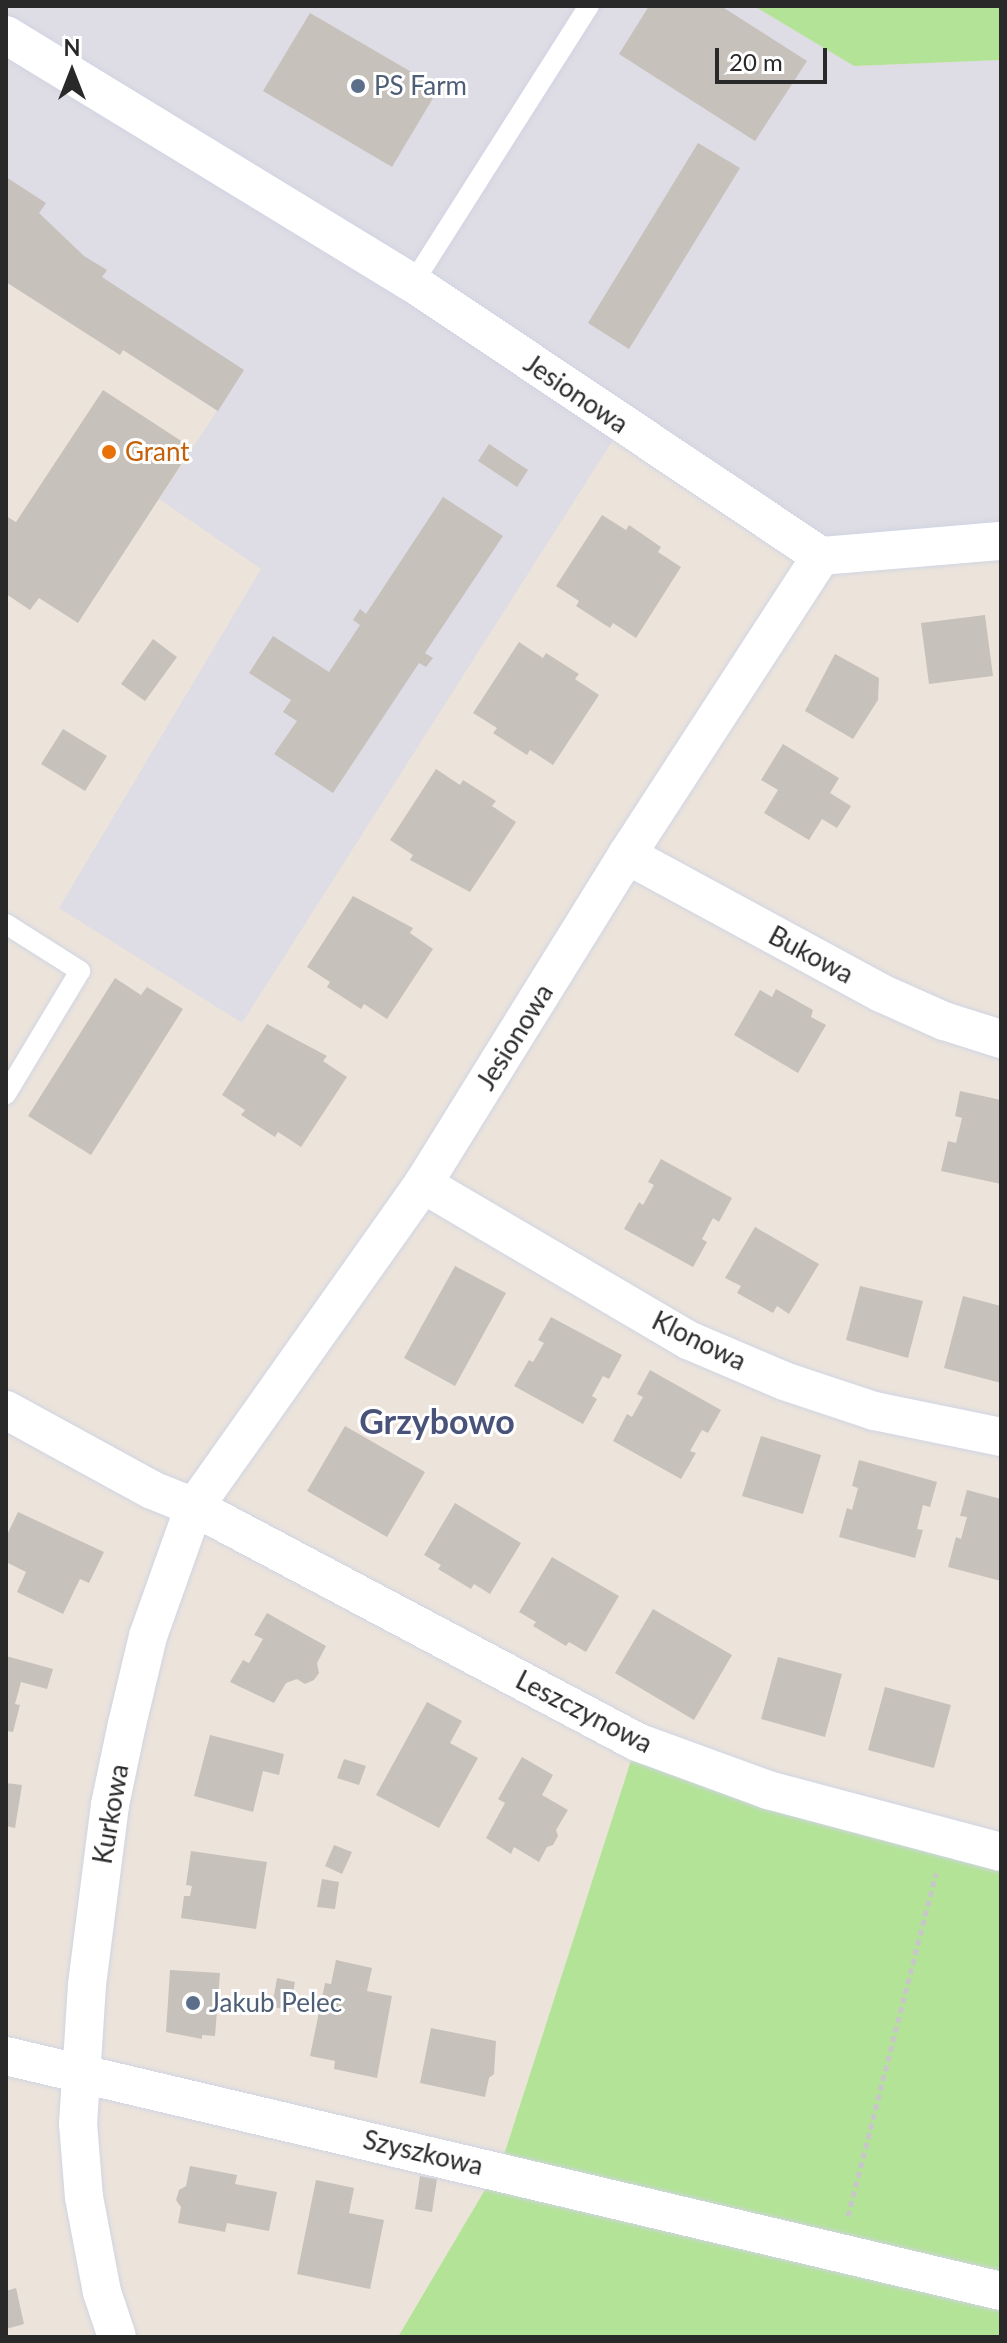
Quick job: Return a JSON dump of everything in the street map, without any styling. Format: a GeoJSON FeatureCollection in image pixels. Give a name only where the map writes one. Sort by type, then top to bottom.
{"type":"FeatureCollection","features":[{"type":"Feature","properties":{"kind":"street","name":"Jesionowa"},"geometry":{"type":"LineString","coordinates":[[6,35],[413,283],[821,556],[627,855],[423,1184],[194,1507]]}},
{"type":"Feature","properties":{"kind":"street"},"geometry":{"type":"LineString","coordinates":[[821,556],[1001,541]]}},
{"type":"Feature","properties":{"kind":"street","name":"Bukowa"},"geometry":{"type":"LineString","coordinates":[[627,855],[881,993],[944,1021],[1001,1039]]}},
{"type":"Feature","properties":{"kind":"street","name":"Klonowa"},"geometry":{"type":"LineString","coordinates":[[423,1184],[688,1340],[784,1381],[874,1411],[1001,1437]]}},
{"type":"Feature","properties":{"kind":"street"},"geometry":{"type":"LineString","coordinates":[[6,1410],[152,1490],[194,1507]]}},
{"type":"Feature","properties":{"kind":"street","name":"Leszczynowa"},"geometry":{"type":"LineString","coordinates":[[194,1507],[637,1742],[768,1790],[1001,1852]]}},
{"type":"Feature","properties":{"kind":"street","name":"Kurkowa"},"geometry":{"type":"LineString","coordinates":[[117,2337],[102,2292],[84,2197],[78,2123],[79,2073],[97,1896],[121,1751],[148,1636],[194,1507]]}},
{"type":"Feature","properties":{"kind":"street","name":"Szyszkowa"},"geometry":{"type":"LineString","coordinates":[[6,2056],[1001,2291]]}},
{"type":"Feature","properties":{"kind":"lane"},"geometry":{"type":"LineString","coordinates":[[413,283],[589,6]]}},
{"type":"Feature","properties":{"kind":"lane"},"geometry":{"type":"LineString","coordinates":[[6,924],[80,971],[6,1094]]}},
{"type":"Feature","properties":{"kind":"path"},"geometry":{"type":"LineString","coordinates":[[839,2251],[945,1837]]}},
{"type":"Feature","properties":{"kind":"shaded area"},"geometry":{"type":"Polygon","coordinates":[[[6,6],[754,6],[854,66],[1001,60],[1001,541],[821,556],[622,426],[242,1023],[59,908],[261,569],[159,499],[217,411],[123,350],[120,355],[6,282],[6,6]]]}},
{"type":"Feature","properties":{"kind":"green space"},"geometry":{"type":"Polygon","coordinates":[[[754,6],[1001,6],[1001,60],[854,66],[754,6]]]}},
{"type":"Feature","properties":{"kind":"green space"},"geometry":{"type":"Polygon","coordinates":[[[637,1742],[1001,1852],[1001,2337],[398,2337],[502,2161],[637,1742]]]}},
{"type":"Feature","properties":{"kind":"building"},"geometry":{"type":"Polygon","coordinates":[[[649,6],[721,6],[807,61],[755,141],[619,54],[649,6]]]}},
{"type":"Feature","properties":{"kind":"building"},"geometry":{"type":"Polygon","coordinates":[[[310,13],[439,88],[392,167],[263,91],[310,13]]]}},
{"type":"Feature","properties":{"kind":"building"},"geometry":{"type":"Polygon","coordinates":[[[698,143],[740,168],[629,349],[588,323],[698,143]]]}},
{"type":"Feature","properties":{"kind":"building"},"geometry":{"type":"Polygon","coordinates":[[[6,177],[46,203],[39,213],[84,256],[107,270],[102,277],[244,370],[218,411],[123,350],[120,355],[6,282],[6,177]]]}},
{"type":"Feature","properties":{"kind":"building"},"geometry":{"type":"Polygon","coordinates":[[[103,390],[192,448],[78,623],[39,598],[30,610],[6,594],[6,516],[16,522],[103,390]]]}},
{"type":"Feature","properties":{"kind":"building"},"geometry":{"type":"Polygon","coordinates":[[[489,444],[528,470],[517,487],[478,461],[489,444]]]}},
{"type":"Feature","properties":{"kind":"building"},"geometry":{"type":"Polygon","coordinates":[[[443,497],[503,536],[425,653],[433,658],[426,667],[419,663],[333,793],[274,754],[297,721],[283,712],[291,700],[249,673],[273,636],[329,672],[360,625],[353,620],[360,609],[366,614],[443,497]]]}},
{"type":"Feature","properties":{"kind":"building"},"geometry":{"type":"Polygon","coordinates":[[[602,515],[626,530],[629,525],[661,547],[658,552],[681,567],[636,638],[613,623],[610,628],[576,606],[579,601],[556,586],[602,515]]]}},
{"type":"Feature","properties":{"kind":"building"},"geometry":{"type":"Polygon","coordinates":[[[985,615],[993,676],[929,684],[921,623],[985,615]]]}},
{"type":"Feature","properties":{"kind":"building"},"geometry":{"type":"Polygon","coordinates":[[[153,639],[177,657],[145,701],[121,684],[153,639]]]}},
{"type":"Feature","properties":{"kind":"building"},"geometry":{"type":"Polygon","coordinates":[[[519,642],[543,658],[546,653],[579,674],[575,679],[599,695],[553,765],[530,750],[527,755],[493,733],[497,728],[473,713],[519,642]]]}},
{"type":"Feature","properties":{"kind":"building"},"geometry":{"type":"Polygon","coordinates":[[[835,654],[879,678],[878,700],[853,739],[805,711],[835,654]]]}},
{"type":"Feature","properties":{"kind":"building"},"geometry":{"type":"Polygon","coordinates":[[[63,729],[107,756],[85,791],[41,764],[63,729]]]}},
{"type":"Feature","properties":{"kind":"building"},"geometry":{"type":"Polygon","coordinates":[[[783,744],[839,778],[830,793],[851,806],[837,828],[822,819],[809,840],[764,813],[778,790],[761,780],[783,744]]]}},
{"type":"Feature","properties":{"kind":"building"},"geometry":{"type":"Polygon","coordinates":[[[436,769],[460,785],[463,780],[496,801],[492,806],[516,822],[470,892],[410,860],[413,855],[390,840],[436,769]]]}},
{"type":"Feature","properties":{"kind":"building"},"geometry":{"type":"Polygon","coordinates":[[[353,896],[413,928],[410,933],[433,949],[387,1019],[364,1004],[361,1009],[327,987],[330,982],[307,967],[353,896]]]}},
{"type":"Feature","properties":{"kind":"building"},"geometry":{"type":"Polygon","coordinates":[[[115,978],[141,995],[147,987],[183,1009],[91,1155],[28,1116],[115,978]]]}},
{"type":"Feature","properties":{"kind":"building"},"geometry":{"type":"Polygon","coordinates":[[[776,989],[813,1010],[811,1017],[826,1025],[798,1073],[734,1035],[760,990],[772,997],[776,989]]]}},
{"type":"Feature","properties":{"kind":"building"},"geometry":{"type":"Polygon","coordinates":[[[267,1024],[327,1056],[323,1061],[347,1077],[301,1147],[278,1132],[275,1137],[241,1115],[245,1110],[222,1095],[267,1024]]]}},
{"type":"Feature","properties":{"kind":"building"},"geometry":{"type":"Polygon","coordinates":[[[960,1091],[1001,1100],[1001,1184],[941,1171],[948,1141],[956,1143],[962,1118],[955,1116],[960,1091]]]}},
{"type":"Feature","properties":{"kind":"building"},"geometry":{"type":"Polygon","coordinates":[[[661,1159],[732,1198],[719,1222],[713,1218],[702,1239],[707,1242],[693,1267],[624,1229],[639,1202],[643,1205],[654,1185],[648,1182],[661,1159]]]}},
{"type":"Feature","properties":{"kind":"building"},"geometry":{"type":"Polygon","coordinates":[[[755,1227],[819,1264],[789,1314],[777,1306],[773,1313],[737,1293],[741,1286],[725,1278],[755,1227]]]}},
{"type":"Feature","properties":{"kind":"building"},"geometry":{"type":"Polygon","coordinates":[[[455,1266],[506,1293],[455,1386],[404,1358],[455,1266]]]}},
{"type":"Feature","properties":{"kind":"building"},"geometry":{"type":"Polygon","coordinates":[[[860,1286],[923,1301],[908,1358],[846,1340],[860,1286]]]}},
{"type":"Feature","properties":{"kind":"building"},"geometry":{"type":"Polygon","coordinates":[[[963,1296],[1001,1306],[1001,1383],[944,1368],[963,1296]]]}},
{"type":"Feature","properties":{"kind":"building"},"geometry":{"type":"Polygon","coordinates":[[[551,1317],[622,1355],[609,1379],[603,1376],[592,1396],[597,1399],[583,1424],[514,1386],[529,1360],[533,1362],[544,1343],[538,1340],[551,1317]]]}},
{"type":"Feature","properties":{"kind":"building"},"geometry":{"type":"Polygon","coordinates":[[[650,1370],[721,1410],[708,1433],[702,1430],[690,1451],[696,1453],[681,1479],[613,1441],[627,1414],[632,1417],[643,1397],[637,1394],[650,1370]]]}},
{"type":"Feature","properties":{"kind":"building"},"geometry":{"type":"Polygon","coordinates":[[[345,1426],[425,1472],[387,1537],[307,1491],[345,1426]]]}},
{"type":"Feature","properties":{"kind":"building"},"geometry":{"type":"Polygon","coordinates":[[[761,1436],[821,1455],[803,1514],[742,1496],[761,1436]]]}},
{"type":"Feature","properties":{"kind":"building"},"geometry":{"type":"Polygon","coordinates":[[[859,1460],[937,1482],[930,1507],[923,1505],[917,1529],[923,1530],[915,1558],[839,1537],[847,1508],[852,1510],[858,1488],[852,1486],[859,1460]]]}},
{"type":"Feature","properties":{"kind":"building"},"geometry":{"type":"Polygon","coordinates":[[[967,1490],[1001,1499],[1001,1581],[948,1567],[956,1537],[961,1539],[967,1517],[960,1516],[967,1490]]]}},
{"type":"Feature","properties":{"kind":"building"},"geometry":{"type":"Polygon","coordinates":[[[455,1503],[521,1543],[490,1594],[474,1584],[471,1589],[438,1569],[441,1565],[424,1555],[455,1503]]]}},
{"type":"Feature","properties":{"kind":"building"},"geometry":{"type":"Polygon","coordinates":[[[18,1512],[104,1552],[89,1583],[80,1579],[63,1614],[17,1592],[26,1572],[6,1562],[6,1537],[18,1512]]]}},
{"type":"Feature","properties":{"kind":"building"},"geometry":{"type":"Polygon","coordinates":[[[552,1557],[619,1596],[586,1652],[569,1642],[566,1646],[533,1626],[536,1622],[519,1612],[552,1557]]]}},
{"type":"Feature","properties":{"kind":"building"},"geometry":{"type":"Polygon","coordinates":[[[653,1609],[732,1655],[694,1720],[615,1673],[653,1609]]]}},
{"type":"Feature","properties":{"kind":"building"},"geometry":{"type":"Polygon","coordinates":[[[267,1613],[326,1646],[317,1663],[319,1673],[314,1680],[305,1684],[297,1679],[286,1683],[274,1703],[230,1682],[243,1660],[249,1663],[263,1639],[254,1635],[267,1613]]]}},
{"type":"Feature","properties":{"kind":"building"},"geometry":{"type":"Polygon","coordinates":[[[6,1656],[53,1669],[47,1689],[21,1682],[15,1704],[20,1705],[13,1732],[6,1731],[6,1656]]]}},
{"type":"Feature","properties":{"kind":"building"},"geometry":{"type":"Polygon","coordinates":[[[778,1657],[842,1674],[825,1737],[761,1719],[778,1657]]]}},
{"type":"Feature","properties":{"kind":"building"},"geometry":{"type":"Polygon","coordinates":[[[885,1687],[951,1705],[934,1768],[868,1750],[885,1687]]]}},
{"type":"Feature","properties":{"kind":"building"},"geometry":{"type":"Polygon","coordinates":[[[427,1702],[462,1721],[450,1743],[478,1758],[439,1828],[376,1795],[427,1702]]]}},
{"type":"Feature","properties":{"kind":"building"},"geometry":{"type":"Polygon","coordinates":[[[210,1735],[284,1754],[279,1775],[263,1771],[253,1812],[194,1796],[210,1735]]]}},
{"type":"Feature","properties":{"kind":"building"},"geometry":{"type":"Polygon","coordinates":[[[522,1757],[553,1775],[542,1795],[568,1810],[556,1830],[558,1836],[553,1845],[547,1847],[539,1862],[514,1847],[511,1854],[486,1838],[505,1803],[498,1799],[522,1757]]]}},
{"type":"Feature","properties":{"kind":"building"},"geometry":{"type":"Polygon","coordinates":[[[344,1759],[366,1766],[359,1785],[337,1778],[344,1759]]]}},
{"type":"Feature","properties":{"kind":"building"},"geometry":{"type":"Polygon","coordinates":[[[6,1783],[22,1785],[15,1828],[6,1826],[6,1783]]]}},
{"type":"Feature","properties":{"kind":"building"},"geometry":{"type":"Polygon","coordinates":[[[334,1845],[352,1852],[342,1874],[325,1866],[334,1845]]]}},
{"type":"Feature","properties":{"kind":"building"},"geometry":{"type":"Polygon","coordinates":[[[191,1851],[267,1862],[256,1929],[181,1918],[184,1896],[190,1896],[192,1886],[186,1885],[191,1851]]]}},
{"type":"Feature","properties":{"kind":"building"},"geometry":{"type":"Polygon","coordinates":[[[322,1879],[339,1882],[335,1909],[317,1907],[322,1879]]]}},
{"type":"Feature","properties":{"kind":"building"},"geometry":{"type":"Polygon","coordinates":[[[336,1960],[372,1968],[367,1991],[392,1996],[377,2078],[334,2069],[335,2061],[310,2056],[325,1983],[331,1984],[336,1960]]]}},
{"type":"Feature","properties":{"kind":"building","name":"Jakub Pelec"},"geometry":{"type":"Polygon","coordinates":[[[170,1970],[220,1973],[215,2036],[202,2035],[202,2039],[166,2032],[170,1970]]]}},
{"type":"Feature","properties":{"kind":"building"},"geometry":{"type":"Polygon","coordinates":[[[277,1978],[295,1982],[290,2010],[272,2007],[277,1978]]]}},
{"type":"Feature","properties":{"kind":"building"},"geometry":{"type":"Polygon","coordinates":[[[431,2028],[496,2041],[494,2074],[489,2078],[485,2097],[420,2083],[431,2028]]]}},
{"type":"Feature","properties":{"kind":"building"},"geometry":{"type":"Polygon","coordinates":[[[190,2166],[237,2175],[235,2184],[277,2192],[269,2231],[227,2223],[225,2232],[178,2223],[181,2207],[176,2200],[179,2190],[186,2186],[190,2166]]]}},
{"type":"Feature","properties":{"kind":"building"},"geometry":{"type":"Polygon","coordinates":[[[420,2176],[437,2179],[432,2212],[415,2209],[420,2176]]]}},
{"type":"Feature","properties":{"kind":"building"},"geometry":{"type":"Polygon","coordinates":[[[316,2180],[354,2188],[349,2213],[384,2220],[370,2289],[297,2274],[316,2180]]]}},
{"type":"Feature","properties":{"kind":"building"},"geometry":{"type":"Polygon","coordinates":[[[16,2288],[24,2324],[6,2329],[6,2291],[16,2288]]]}},
{"type":"Feature","properties":{"kind":"place","name":"PS Farm"},"geometry":{"type":"Point","coordinates":[358,86]}},
{"type":"Feature","properties":{"kind":"place","name":"Grant"},"geometry":{"type":"Point","coordinates":[109,452]}},
{"type":"Feature","properties":{"kind":"place","name":"Jakub Pelec"},"geometry":{"type":"Point","coordinates":[193,2003]}},
{"type":"Feature","properties":{"kind":"district","name":"Grzybowo"},"geometry":{"type":"Point","coordinates":[437,1421]}}]}
